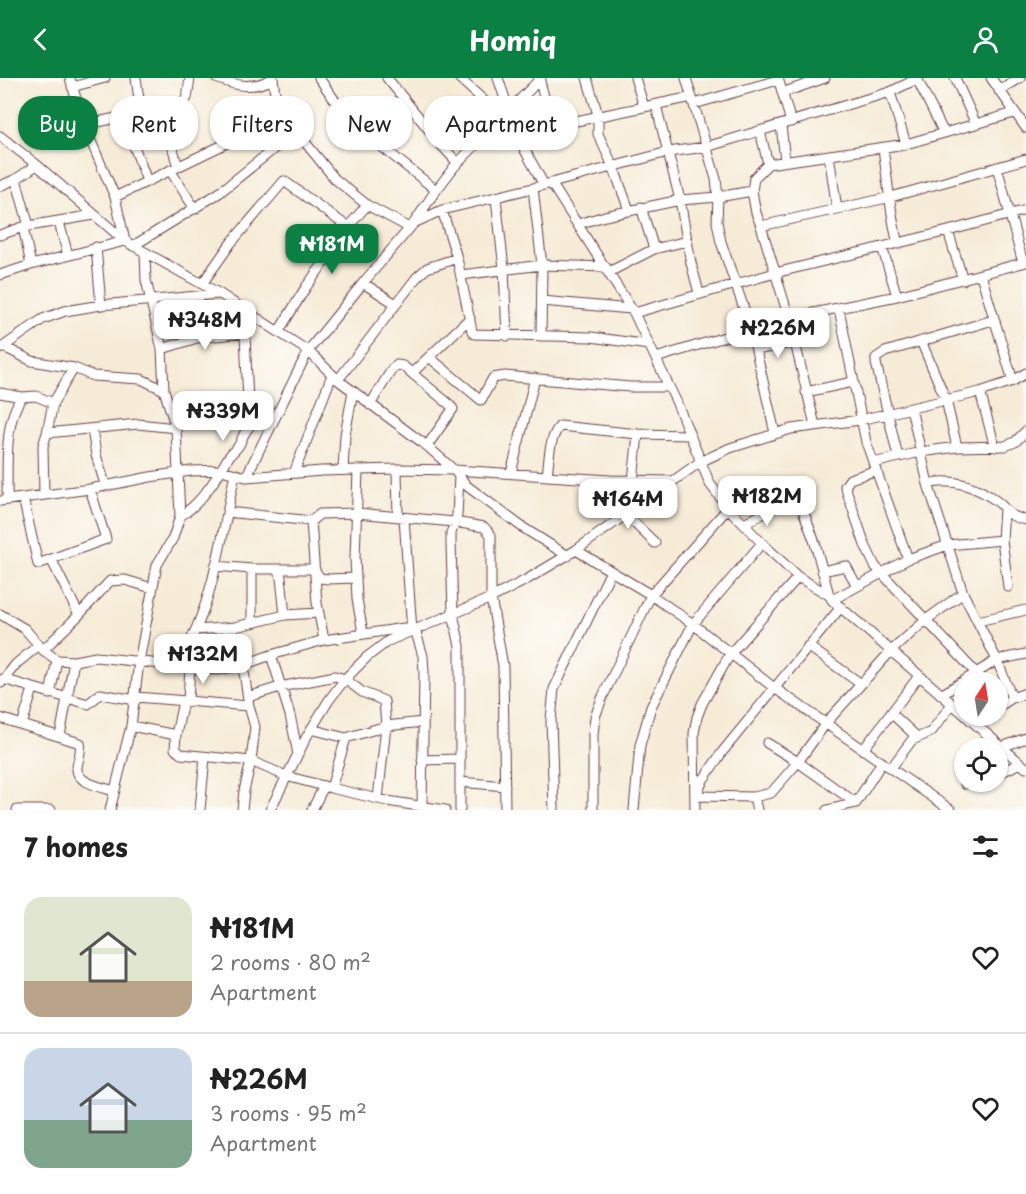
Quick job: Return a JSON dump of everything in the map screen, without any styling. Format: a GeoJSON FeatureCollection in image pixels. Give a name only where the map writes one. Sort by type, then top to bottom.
{"type":"FeatureCollection","features":[{"type":"Feature","properties":{"kind":"street"},"geometry":{"type":"LineString","coordinates":[[71,82],[105,78]]}},
{"type":"Feature","properties":{"kind":"street"},"geometry":{"type":"LineString","coordinates":[[136,78],[138,96]]}},
{"type":"Feature","properties":{"kind":"street"},"geometry":{"type":"LineString","coordinates":[[187,96],[190,78]]}},
{"type":"Feature","properties":{"kind":"street"},"geometry":{"type":"LineString","coordinates":[[216,78],[250,86],[259,85],[273,78],[275,96]]}},
{"type":"Feature","properties":{"kind":"street"},"geometry":{"type":"LineString","coordinates":[[387,78],[400,96]]}},
{"type":"Feature","properties":{"kind":"street"},"geometry":{"type":"LineString","coordinates":[[459,78],[482,96]]}},
{"type":"Feature","properties":{"kind":"street"},"geometry":{"type":"LineString","coordinates":[[498,78],[502,96]]}},
{"type":"Feature","properties":{"kind":"street"},"geometry":{"type":"LineString","coordinates":[[587,78],[598,115],[598,134],[613,166],[628,210]]}},
{"type":"Feature","properties":{"kind":"street"},"geometry":{"type":"LineString","coordinates":[[635,78],[644,107]]}},
{"type":"Feature","properties":{"kind":"street"},"geometry":{"type":"LineString","coordinates":[[686,78],[716,179],[719,232],[751,329],[775,433]]}},
{"type":"Feature","properties":{"kind":"street"},"geometry":{"type":"LineString","coordinates":[[782,93],[825,78]]}},
{"type":"Feature","properties":{"kind":"street"},"geometry":{"type":"LineString","coordinates":[[955,78],[976,124]]}},
{"type":"Feature","properties":{"kind":"street"},"geometry":{"type":"LineString","coordinates":[[991,78],[1026,128]]}},
{"type":"Feature","properties":{"kind":"street"},"geometry":{"type":"LineString","coordinates":[[999,91],[1020,78]]}},
{"type":"Feature","properties":{"kind":"street"},"geometry":{"type":"LineString","coordinates":[[323,79],[335,96]]}},
{"type":"Feature","properties":{"kind":"street"},"geometry":{"type":"LineString","coordinates":[[523,96],[540,79]]}},
{"type":"Feature","properties":{"kind":"street"},"geometry":{"type":"LineString","coordinates":[[540,79],[544,96]]}},
{"type":"Feature","properties":{"kind":"street"},"geometry":{"type":"LineString","coordinates":[[578,120],[656,105],[693,101],[778,79],[786,123],[785,161]]}},
{"type":"Feature","properties":{"kind":"street"},"geometry":{"type":"LineString","coordinates":[[412,226],[442,210],[668,152],[706,147],[890,92],[918,79],[944,133]]}},
{"type":"Feature","properties":{"kind":"street"},"geometry":{"type":"LineString","coordinates":[[890,92],[906,144]]}},
{"type":"Feature","properties":{"kind":"street"},"geometry":{"type":"LineString","coordinates":[[656,105],[680,200],[699,293]]}},
{"type":"Feature","properties":{"kind":"street"},"geometry":{"type":"LineString","coordinates":[[412,111],[458,163]]}},
{"type":"Feature","properties":{"kind":"street"},"geometry":{"type":"LineString","coordinates":[[815,425],[789,318],[756,213],[752,190],[754,178],[768,164],[883,149],[1014,113]]}},
{"type":"Feature","properties":{"kind":"street"},"geometry":{"type":"LineString","coordinates":[[760,131],[768,164]]}},
{"type":"Feature","properties":{"kind":"street"},"geometry":{"type":"LineString","coordinates":[[0,137],[37,165],[129,243],[220,294],[308,351],[335,378],[427,446],[457,473],[467,486],[522,527],[611,570],[651,594],[773,687],[951,810]]}},
{"type":"Feature","properties":{"kind":"street"},"geometry":{"type":"LineString","coordinates":[[883,149],[891,197],[891,212],[898,244]]}},
{"type":"Feature","properties":{"kind":"street"},"geometry":{"type":"LineString","coordinates":[[95,150],[115,197],[129,243]]}},
{"type":"Feature","properties":{"kind":"street"},"geometry":{"type":"LineString","coordinates":[[135,150],[147,181]]}},
{"type":"Feature","properties":{"kind":"street"},"geometry":{"type":"LineString","coordinates":[[170,150],[174,168],[195,209]]}},
{"type":"Feature","properties":{"kind":"street"},"geometry":{"type":"LineString","coordinates":[[115,197],[210,150]]}},
{"type":"Feature","properties":{"kind":"street"},"geometry":{"type":"LineString","coordinates":[[0,275],[96,247],[129,243],[195,209],[273,150]]}},
{"type":"Feature","properties":{"kind":"street"},"geometry":{"type":"LineString","coordinates":[[311,150],[335,179],[367,206],[412,226]]}},
{"type":"Feature","properties":{"kind":"street"},"geometry":{"type":"LineString","coordinates":[[385,150],[436,190]]}},
{"type":"Feature","properties":{"kind":"street"},"geometry":{"type":"LineString","coordinates":[[246,477],[308,351],[412,226],[436,190],[471,150]]}},
{"type":"Feature","properties":{"kind":"street"},"geometry":{"type":"LineString","coordinates":[[526,150],[578,224],[632,311],[656,358],[710,484],[728,508],[798,577],[830,597],[952,704],[931,732],[912,740],[891,768]]}},
{"type":"Feature","properties":{"kind":"street"},"geometry":{"type":"LineString","coordinates":[[829,155],[837,209]]}},
{"type":"Feature","properties":{"kind":"street"},"geometry":{"type":"LineString","coordinates":[[761,226],[891,197],[1026,159]]}},
{"type":"Feature","properties":{"kind":"street"},"geometry":{"type":"LineString","coordinates":[[0,186],[16,179],[37,165]]}},
{"type":"Feature","properties":{"kind":"street"},"geometry":{"type":"LineString","coordinates":[[789,318],[897,296],[1025,262],[996,167]]}},
{"type":"Feature","properties":{"kind":"street"},"geometry":{"type":"LineString","coordinates":[[16,179],[31,265]]}},
{"type":"Feature","properties":{"kind":"street"},"geometry":{"type":"LineString","coordinates":[[202,284],[231,243],[284,181],[348,227]]}},
{"type":"Feature","properties":{"kind":"street"},"geometry":{"type":"LineString","coordinates":[[533,188],[542,265],[541,336]]}},
{"type":"Feature","properties":{"kind":"street"},"geometry":{"type":"LineString","coordinates":[[578,224],[641,207],[752,190]]}},
{"type":"Feature","properties":{"kind":"street"},"geometry":{"type":"LineString","coordinates":[[495,198],[504,269],[507,336]]}},
{"type":"Feature","properties":{"kind":"street"},"geometry":{"type":"LineString","coordinates":[[279,331],[306,287],[348,227],[367,206]]}},
{"type":"Feature","properties":{"kind":"street"},"geometry":{"type":"LineString","coordinates":[[641,207],[654,249]]}},
{"type":"Feature","properties":{"kind":"street"},"geometry":{"type":"LineString","coordinates":[[442,210],[457,258],[474,334],[591,337],[649,345]]}},
{"type":"Feature","properties":{"kind":"street"},"geometry":{"type":"LineString","coordinates":[[542,301],[632,311],[1026,210]]}},
{"type":"Feature","properties":{"kind":"street"},"geometry":{"type":"LineString","coordinates":[[0,235],[26,226],[94,215]]}},
{"type":"Feature","properties":{"kind":"street"},"geometry":{"type":"LineString","coordinates":[[59,222],[68,255]]}},
{"type":"Feature","properties":{"kind":"street"},"geometry":{"type":"LineString","coordinates":[[948,231],[963,280]]}},
{"type":"Feature","properties":{"kind":"street"},"geometry":{"type":"LineString","coordinates":[[461,275],[542,265],[608,270],[654,249],[687,241]]}},
{"type":"Feature","properties":{"kind":"street"},"geometry":{"type":"LineString","coordinates":[[96,247],[101,305]]}},
{"type":"Feature","properties":{"kind":"street"},"geometry":{"type":"LineString","coordinates":[[882,247],[897,296]]}},
{"type":"Feature","properties":{"kind":"street"},"geometry":{"type":"LineString","coordinates":[[110,810],[131,726],[139,662],[157,565],[173,538],[180,516],[176,428],[164,390],[162,349],[146,280],[145,253]]}},
{"type":"Feature","properties":{"kind":"street"},"geometry":{"type":"LineString","coordinates":[[294,473],[335,378],[417,277],[427,268],[457,258]]}},
{"type":"Feature","properties":{"kind":"street"},"geometry":{"type":"LineString","coordinates":[[981,275],[1013,381]]}},
{"type":"Feature","properties":{"kind":"street"},"geometry":{"type":"LineString","coordinates":[[363,283],[396,304]]}},
{"type":"Feature","properties":{"kind":"street"},"geometry":{"type":"LineString","coordinates":[[2,348],[43,319],[65,311],[101,305],[220,294]]}},
{"type":"Feature","properties":{"kind":"street"},"geometry":{"type":"LineString","coordinates":[[839,309],[860,420],[908,559]]}},
{"type":"Feature","properties":{"kind":"street"},"geometry":{"type":"LineString","coordinates":[[180,516],[193,506],[222,470],[249,427],[245,333],[249,312]]}},
{"type":"Feature","properties":{"kind":"street"},"geometry":{"type":"LineString","coordinates":[[412,373],[470,318]]}},
{"type":"Feature","properties":{"kind":"street"},"geometry":{"type":"LineString","coordinates":[[898,457],[876,358],[885,352],[993,320]]}},
{"type":"Feature","properties":{"kind":"street"},"geometry":{"type":"LineString","coordinates":[[656,358],[751,329]]}},
{"type":"Feature","properties":{"kind":"street"},"geometry":{"type":"LineString","coordinates":[[162,349],[197,338],[245,333]]}},
{"type":"Feature","properties":{"kind":"street"},"geometry":{"type":"LineString","coordinates":[[921,341],[946,400],[957,447]]}},
{"type":"Feature","properties":{"kind":"street"},"geometry":{"type":"LineString","coordinates":[[756,350],[795,342]]}},
{"type":"Feature","properties":{"kind":"street"},"geometry":{"type":"LineString","coordinates":[[2,348],[32,361],[74,368],[93,376],[141,379],[164,390]]}},
{"type":"Feature","properties":{"kind":"street"},"geometry":{"type":"LineString","coordinates":[[429,357],[481,400],[490,381],[495,377],[535,378],[630,387],[669,387]]}},
{"type":"Feature","properties":{"kind":"street"},"geometry":{"type":"LineString","coordinates":[[370,405],[395,366],[403,366],[453,409],[427,446]]}},
{"type":"Feature","properties":{"kind":"street"},"geometry":{"type":"LineString","coordinates":[[44,494],[43,446],[48,433],[52,403],[74,368]]}},
{"type":"Feature","properties":{"kind":"street"},"geometry":{"type":"LineString","coordinates":[[270,810],[311,729],[329,700],[345,679],[367,657],[388,641],[490,598],[526,580],[572,553],[700,462],[730,448],[775,433],[815,425],[860,420],[980,392],[1013,381],[1026,373]]}},
{"type":"Feature","properties":{"kind":"street"},"geometry":{"type":"LineString","coordinates":[[511,473],[535,378]]}},
{"type":"Feature","properties":{"kind":"street"},"geometry":{"type":"LineString","coordinates":[[806,392],[853,382]]}},
{"type":"Feature","properties":{"kind":"street"},"geometry":{"type":"LineString","coordinates":[[343,470],[345,435],[352,391]]}},
{"type":"Feature","properties":{"kind":"street"},"geometry":{"type":"LineString","coordinates":[[980,392],[995,447]]}},
{"type":"Feature","properties":{"kind":"street"},"geometry":{"type":"LineString","coordinates":[[0,393],[22,397],[36,396],[52,403]]}},
{"type":"Feature","properties":{"kind":"street"},"geometry":{"type":"LineString","coordinates":[[22,397],[10,424],[3,500],[90,489],[105,484],[179,473],[222,470],[246,477],[343,470],[397,469],[672,481]]}},
{"type":"Feature","properties":{"kind":"street"},"geometry":{"type":"LineString","coordinates":[[910,408],[928,484],[963,593],[997,660],[1012,698]]}},
{"type":"Feature","properties":{"kind":"street"},"geometry":{"type":"LineString","coordinates":[[48,433],[138,424],[176,428]]}},
{"type":"Feature","properties":{"kind":"street"},"geometry":{"type":"LineString","coordinates":[[547,476],[553,439],[556,430],[561,426],[638,434],[690,435]]}},
{"type":"Feature","properties":{"kind":"street"},"geometry":{"type":"LineString","coordinates":[[92,429],[93,444],[105,484]]}},
{"type":"Feature","properties":{"kind":"street"},"geometry":{"type":"LineString","coordinates":[[975,672],[875,566],[865,545],[845,486],[850,479],[898,457],[957,447],[1005,446],[1015,442],[1026,431]]}},
{"type":"Feature","properties":{"kind":"street"},"geometry":{"type":"LineString","coordinates":[[633,481],[638,434]]}},
{"type":"Feature","properties":{"kind":"street"},"geometry":{"type":"LineString","coordinates":[[397,469],[413,629],[423,656],[422,807]]}},
{"type":"Feature","properties":{"kind":"street"},"geometry":{"type":"LineString","coordinates":[[358,470],[356,578],[363,633]]}},
{"type":"Feature","properties":{"kind":"street"},"geometry":{"type":"LineString","coordinates":[[457,473],[457,516],[451,543],[453,614],[460,646],[460,810]]}},
{"type":"Feature","properties":{"kind":"street"},"geometry":{"type":"LineString","coordinates":[[187,647],[196,630],[215,566],[236,474]]}},
{"type":"Feature","properties":{"kind":"street"},"geometry":{"type":"LineString","coordinates":[[928,484],[952,481],[971,487],[996,501],[1010,516],[1026,520]]}},
{"type":"Feature","properties":{"kind":"street"},"geometry":{"type":"LineString","coordinates":[[23,498],[38,564],[106,539],[90,489]]}},
{"type":"Feature","properties":{"kind":"street"},"geometry":{"type":"LineString","coordinates":[[744,524],[777,506]]}},
{"type":"Feature","properties":{"kind":"street"},"geometry":{"type":"LineString","coordinates":[[593,810],[593,734],[595,717],[603,696],[651,594],[728,508]]}},
{"type":"Feature","properties":{"kind":"street"},"geometry":{"type":"LineString","coordinates":[[1004,509],[1002,540],[1008,586]]}},
{"type":"Feature","properties":{"kind":"street"},"geometry":{"type":"LineString","coordinates":[[803,510],[830,597]]}},
{"type":"Feature","properties":{"kind":"street"},"geometry":{"type":"LineString","coordinates":[[227,512],[312,521]]}},
{"type":"Feature","properties":{"kind":"street"},"geometry":{"type":"LineString","coordinates":[[324,640],[314,569],[312,521],[316,515],[357,513],[484,527],[491,535],[490,598],[503,666],[506,744],[505,810]]}},
{"type":"Feature","properties":{"kind":"street"},"geometry":{"type":"LineString","coordinates":[[626,515],[655,543]]}},
{"type":"Feature","properties":{"kind":"street"},"geometry":{"type":"LineString","coordinates":[[830,597],[857,586],[908,559],[948,545],[1002,540]]}},
{"type":"Feature","properties":{"kind":"street"},"geometry":{"type":"LineString","coordinates":[[634,810],[640,745],[651,706],[693,624],[762,543]]}},
{"type":"Feature","properties":{"kind":"street"},"geometry":{"type":"LineString","coordinates":[[51,559],[79,615]]}},
{"type":"Feature","properties":{"kind":"street"},"geometry":{"type":"LineString","coordinates":[[215,566],[252,569],[314,569]]}},
{"type":"Feature","properties":{"kind":"street"},"geometry":{"type":"LineString","coordinates":[[822,571],[846,566],[857,586]]}},
{"type":"Feature","properties":{"kind":"street"},"geometry":{"type":"LineString","coordinates":[[252,569],[252,623]]}},
{"type":"Feature","properties":{"kind":"street"},"geometry":{"type":"LineString","coordinates":[[280,569],[285,615]]}},
{"type":"Feature","properties":{"kind":"street"},"geometry":{"type":"LineString","coordinates":[[314,569],[320,578],[356,578]]}},
{"type":"Feature","properties":{"kind":"street"},"geometry":{"type":"LineString","coordinates":[[554,810],[551,720],[554,689],[611,570]]}},
{"type":"Feature","properties":{"kind":"street"},"geometry":{"type":"LineString","coordinates":[[695,810],[694,734],[697,717],[730,654],[798,577]]}},
{"type":"Feature","properties":{"kind":"street"},"geometry":{"type":"LineString","coordinates":[[152,588],[125,580],[110,581],[79,615],[41,647],[16,664],[2,682],[90,704],[100,694],[136,699],[248,702],[280,687],[332,676],[345,679],[362,692],[384,701],[386,726],[384,803]]}},
{"type":"Feature","properties":{"kind":"street"},"geometry":{"type":"LineString","coordinates":[[696,796],[754,797],[771,793],[798,762],[826,723],[891,651],[926,620],[963,593]]}},
{"type":"Feature","properties":{"kind":"street"},"geometry":{"type":"LineString","coordinates":[[696,796],[718,757],[773,687],[841,607]]}},
{"type":"Feature","properties":{"kind":"street"},"geometry":{"type":"LineString","coordinates":[[978,621],[1026,610]]}},
{"type":"Feature","properties":{"kind":"street"},"geometry":{"type":"LineString","coordinates":[[196,630],[220,629],[285,615],[319,613]]}},
{"type":"Feature","properties":{"kind":"street"},"geometry":{"type":"LineString","coordinates":[[0,614],[26,629],[41,647],[57,660],[74,661],[96,657],[226,670],[324,640],[363,633],[413,629]]}},
{"type":"Feature","properties":{"kind":"street"},"geometry":{"type":"LineString","coordinates":[[808,646],[861,684]]}},
{"type":"Feature","properties":{"kind":"street"},"geometry":{"type":"LineString","coordinates":[[978,672],[997,660],[1026,654]]}},
{"type":"Feature","properties":{"kind":"street"},"geometry":{"type":"LineString","coordinates":[[270,655],[290,715],[298,754]]}},
{"type":"Feature","properties":{"kind":"street"},"geometry":{"type":"LineString","coordinates":[[51,694],[57,660]]}},
{"type":"Feature","properties":{"kind":"street"},"geometry":{"type":"LineString","coordinates":[[60,736],[74,661]]}},
{"type":"Feature","properties":{"kind":"street"},"geometry":{"type":"LineString","coordinates":[[242,810],[255,727],[248,702],[243,665]]}},
{"type":"Feature","properties":{"kind":"street"},"geometry":{"type":"LineString","coordinates":[[190,667],[185,701],[176,735],[175,749],[177,752],[251,761],[286,776],[384,803],[445,810]]}},
{"type":"Feature","properties":{"kind":"street"},"geometry":{"type":"LineString","coordinates":[[863,750],[919,676]]}},
{"type":"Feature","properties":{"kind":"street"},"geometry":{"type":"LineString","coordinates":[[941,695],[954,687]]}},
{"type":"Feature","properties":{"kind":"street"},"geometry":{"type":"LineString","coordinates":[[22,725],[33,689]]}},
{"type":"Feature","properties":{"kind":"street"},"geometry":{"type":"LineString","coordinates":[[1008,701],[1026,693]]}},
{"type":"Feature","properties":{"kind":"street"},"geometry":{"type":"LineString","coordinates":[[891,712],[917,737]]}},
{"type":"Feature","properties":{"kind":"street"},"geometry":{"type":"LineString","coordinates":[[0,718],[80,743],[76,771],[80,777],[84,781],[114,791]]}},
{"type":"Feature","properties":{"kind":"street"},"geometry":{"type":"LineString","coordinates":[[311,729],[346,738],[386,726],[423,722]]}},
{"type":"Feature","properties":{"kind":"street"},"geometry":{"type":"LineString","coordinates":[[131,726],[176,735]]}},
{"type":"Feature","properties":{"kind":"street"},"geometry":{"type":"LineString","coordinates":[[978,726],[992,738]]}},
{"type":"Feature","properties":{"kind":"street"},"geometry":{"type":"LineString","coordinates":[[312,810],[327,787],[346,738]]}},
{"type":"Feature","properties":{"kind":"street"},"geometry":{"type":"LineString","coordinates":[[1008,745],[1026,738]]}},
{"type":"Feature","properties":{"kind":"street"},"geometry":{"type":"LineString","coordinates":[[767,743],[798,762],[851,806]]}},
{"type":"Feature","properties":{"kind":"street"},"geometry":{"type":"LineString","coordinates":[[1008,752],[1023,765],[1008,770]]}},
{"type":"Feature","properties":{"kind":"street"},"geometry":{"type":"LineString","coordinates":[[200,810],[205,757]]}},
{"type":"Feature","properties":{"kind":"street"},"geometry":{"type":"LineString","coordinates":[[422,760],[460,759]]}},
{"type":"Feature","properties":{"kind":"street"},"geometry":{"type":"LineString","coordinates":[[827,810],[851,806],[882,762]]}},
{"type":"Feature","properties":{"kind":"street"},"geometry":{"type":"LineString","coordinates":[[460,782],[505,786]]}},
{"type":"Feature","properties":{"kind":"street"},"geometry":{"type":"LineString","coordinates":[[754,797],[757,810]]}},
{"type":"Feature","properties":{"kind":"street"},"geometry":{"type":"LineString","coordinates":[[17,810],[51,810]]}}]}
